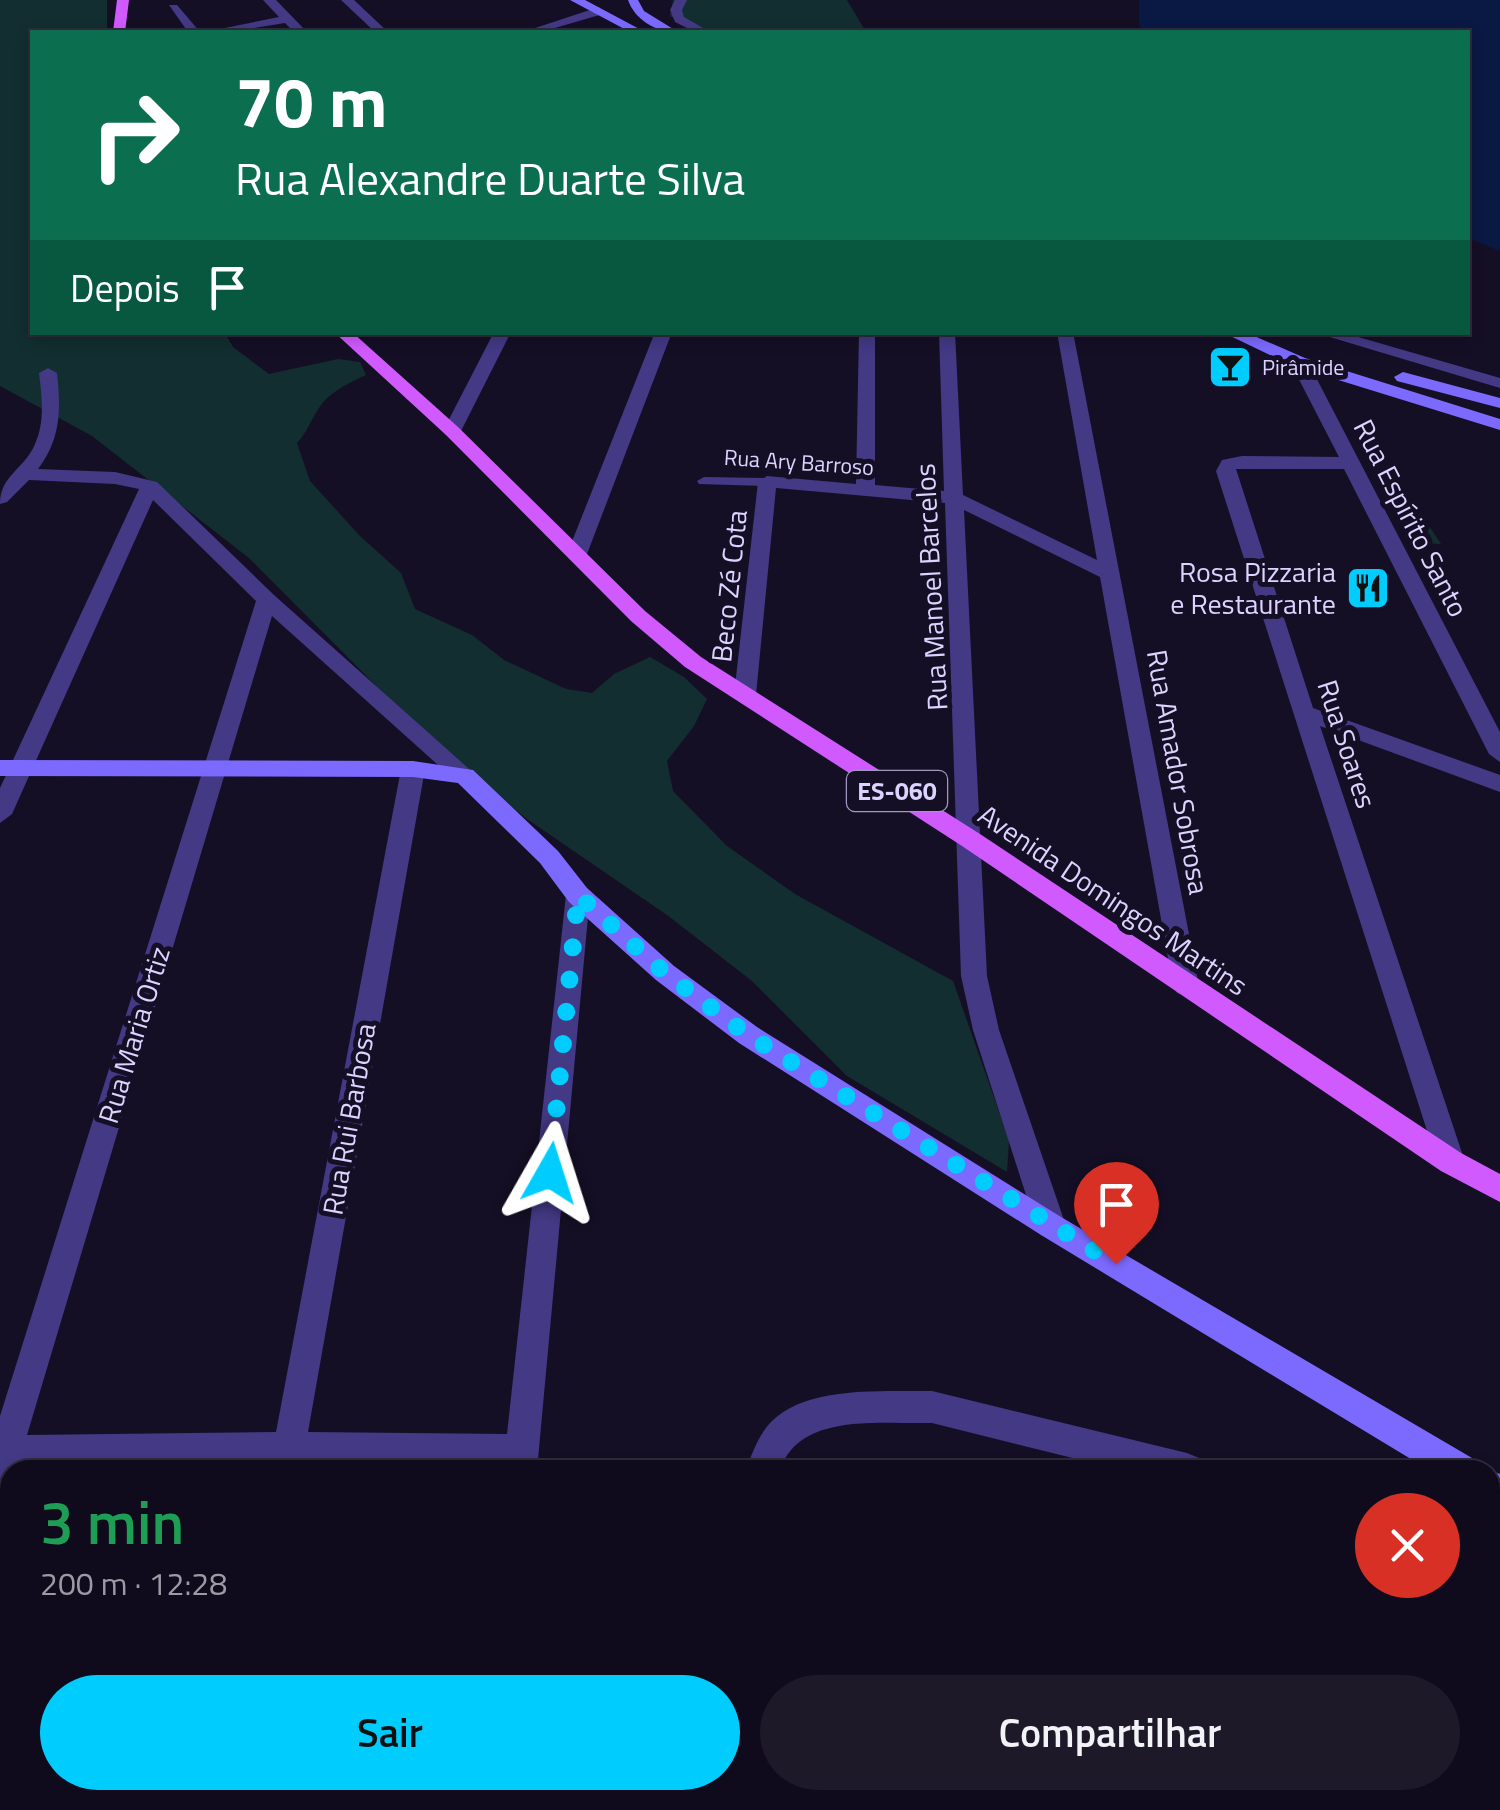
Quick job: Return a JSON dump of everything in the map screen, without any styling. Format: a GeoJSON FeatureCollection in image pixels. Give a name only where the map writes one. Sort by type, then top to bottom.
{"type":"FeatureCollection","features":[{"type":"Feature","properties":{"kind":"main road"},"geometry":{"type":"LineString","coordinates":[[120,30],[123,0]]}},
{"type":"Feature","properties":{"kind":"main road","name":"Avenida Domingos Martins"},"geometry":{"type":"LineString","coordinates":[[345,335],[452,431],[638,616],[693,662],[971,840],[1450,1162],[1500,1189]]}},
{"type":"Feature","properties":{"kind":"street"},"geometry":{"type":"LineString","coordinates":[[269,0],[299,30]]}},
{"type":"Feature","properties":{"kind":"street"},"geometry":{"type":"LineString","coordinates":[[347,0],[380,30]]}},
{"type":"Feature","properties":{"kind":"street"},"geometry":{"type":"LineString","coordinates":[[576,0],[635,30]]}},
{"type":"Feature","properties":{"kind":"street"},"geometry":{"type":"LineString","coordinates":[[681,0],[676,10],[679,19],[700,30]]}},
{"type":"Feature","properties":{"kind":"street"},"geometry":{"type":"LineString","coordinates":[[536,30],[634,1],[639,13],[669,30]]}},
{"type":"Feature","properties":{"kind":"street"},"geometry":{"type":"LineString","coordinates":[[173,8],[192,30]]}},
{"type":"Feature","properties":{"kind":"street"},"geometry":{"type":"LineString","coordinates":[[223,30],[287,19]]}},
{"type":"Feature","properties":{"kind":"street"},"geometry":{"type":"LineString","coordinates":[[452,431],[500,335]]}},
{"type":"Feature","properties":{"kind":"street"},"geometry":{"type":"LineString","coordinates":[[577,554],[663,335]]}},
{"type":"Feature","properties":{"kind":"street"},"geometry":{"type":"LineString","coordinates":[[865,492],[866,335]]}},
{"type":"Feature","properties":{"kind":"street","name":"Rua Manoel Barcelos"},"geometry":{"type":"LineString","coordinates":[[947,335],[974,976],[986,1030],[1051,1226]]}},
{"type":"Feature","properties":{"kind":"street","name":"Rua Amador Sobrosa"},"geometry":{"type":"LineString","coordinates":[[1066,335],[1186,986]]}},
{"type":"Feature","properties":{"kind":"street"},"geometry":{"type":"LineString","coordinates":[[1237,335],[1299,362],[1500,425]]}},
{"type":"Feature","properties":{"kind":"street"},"geometry":{"type":"LineString","coordinates":[[1279,335],[1351,363],[1500,404]]}},
{"type":"Feature","properties":{"kind":"street"},"geometry":{"type":"LineString","coordinates":[[1332,335],[1500,383]]}},
{"type":"Feature","properties":{"kind":"street","name":"Rua Espírito Santo"},"geometry":{"type":"LineString","coordinates":[[1299,362],[1500,754]]}},
{"type":"Feature","properties":{"kind":"street"},"geometry":{"type":"LineString","coordinates":[[0,498],[26,474],[46,442],[54,412],[48,372]]}},
{"type":"Feature","properties":{"kind":"street","name":"Rua Soares"},"geometry":{"type":"LineString","coordinates":[[1353,463],[1242,462],[1230,464],[1226,471],[1450,1162]]}},
{"type":"Feature","properties":{"kind":"street"},"geometry":{"type":"LineString","coordinates":[[26,474],[114,478],[150,486],[267,600],[465,776],[549,857],[578,895],[665,973],[748,1035],[1051,1226],[1443,1460]]}},
{"type":"Feature","properties":{"kind":"street","name":"Rua Ary Barroso"},"geometry":{"type":"LineString","coordinates":[[767,482],[954,498],[1112,575]]}},
{"type":"Feature","properties":{"kind":"street","name":"Beco Zé Cota"},"geometry":{"type":"LineString","coordinates":[[745,695],[767,482]]}},
{"type":"Feature","properties":{"kind":"street"},"geometry":{"type":"LineString","coordinates":[[0,814],[10,768],[150,486]]}},
{"type":"Feature","properties":{"kind":"street","name":"Rua Maria Ortiz"},"geometry":{"type":"LineString","coordinates":[[2,1458],[267,600]]}},
{"type":"Feature","properties":{"kind":"street"},"geometry":{"type":"LineString","coordinates":[[1306,713],[1500,784]]}},
{"type":"Feature","properties":{"kind":"street"},"geometry":{"type":"LineString","coordinates":[[10,768],[414,768],[465,776]]}},
{"type":"Feature","properties":{"kind":"street","name":"Rua Rui Barbosa"},"geometry":{"type":"LineString","coordinates":[[287,1459],[414,768]]}},
{"type":"Feature","properties":{"kind":"street"},"geometry":{"type":"LineString","coordinates":[[2,1458],[521,1460],[578,895]]}},
{"type":"Feature","properties":{"kind":"street"},"geometry":{"type":"LineString","coordinates":[[766,1460],[768,1451],[791,1426],[820,1416],[899,1406],[932,1407],[1147,1460]]}},
{"type":"Feature","properties":{"kind":"lane","name":"Rua Ary Barroso"},"geometry":{"type":"LineString","coordinates":[[704,481],[767,482]]}},
{"type":"Feature","properties":{"kind":"green space"},"geometry":{"type":"Polygon","coordinates":[[[0,0],[107,0],[107,30],[30,30],[30,335],[226,335],[233,347],[269,374],[338,359],[360,362],[366,375],[328,397],[297,443],[310,481],[360,536],[401,573],[415,609],[472,635],[504,660],[566,689],[592,693],[614,674],[650,657],[684,677],[707,699],[694,726],[667,761],[673,791],[727,846],[795,894],[953,981],[1009,1140],[1007,1172],[847,1076],[752,981],[667,915],[527,819],[440,750],[249,558],[92,436],[0,386],[0,0]]]}},
{"type":"Feature","properties":{"kind":"green space"},"geometry":{"type":"Polygon","coordinates":[[[673,0],[847,0],[865,30],[694,30],[670,16],[673,0]]]}},
{"type":"Feature","properties":{"kind":"green space"},"geometry":{"type":"Polygon","coordinates":[[[1386,496],[1410,497],[1441,544],[1409,542],[1386,496]]]}},
{"type":"Feature","properties":{"kind":"water"},"geometry":{"type":"Polygon","coordinates":[[[1139,0],[1500,0],[1500,251],[1470,239],[1470,30],[1143,30],[1139,0]]]}},
{"type":"Feature","properties":{"kind":"place","name":"Pirâmide"},"geometry":{"type":"Point","coordinates":[1230,367]}},
{"type":"Feature","properties":{"kind":"place","name":"Rosa Pizzaria e Restaurante"},"geometry":{"type":"Point","coordinates":[1368,588]}},
{"type":"Feature","properties":{"kind":"route"},"geometry":{"type":"LineString","coordinates":[[550,1173],[578,895],[665,973],[748,1035],[1116,1264]]}}]}
